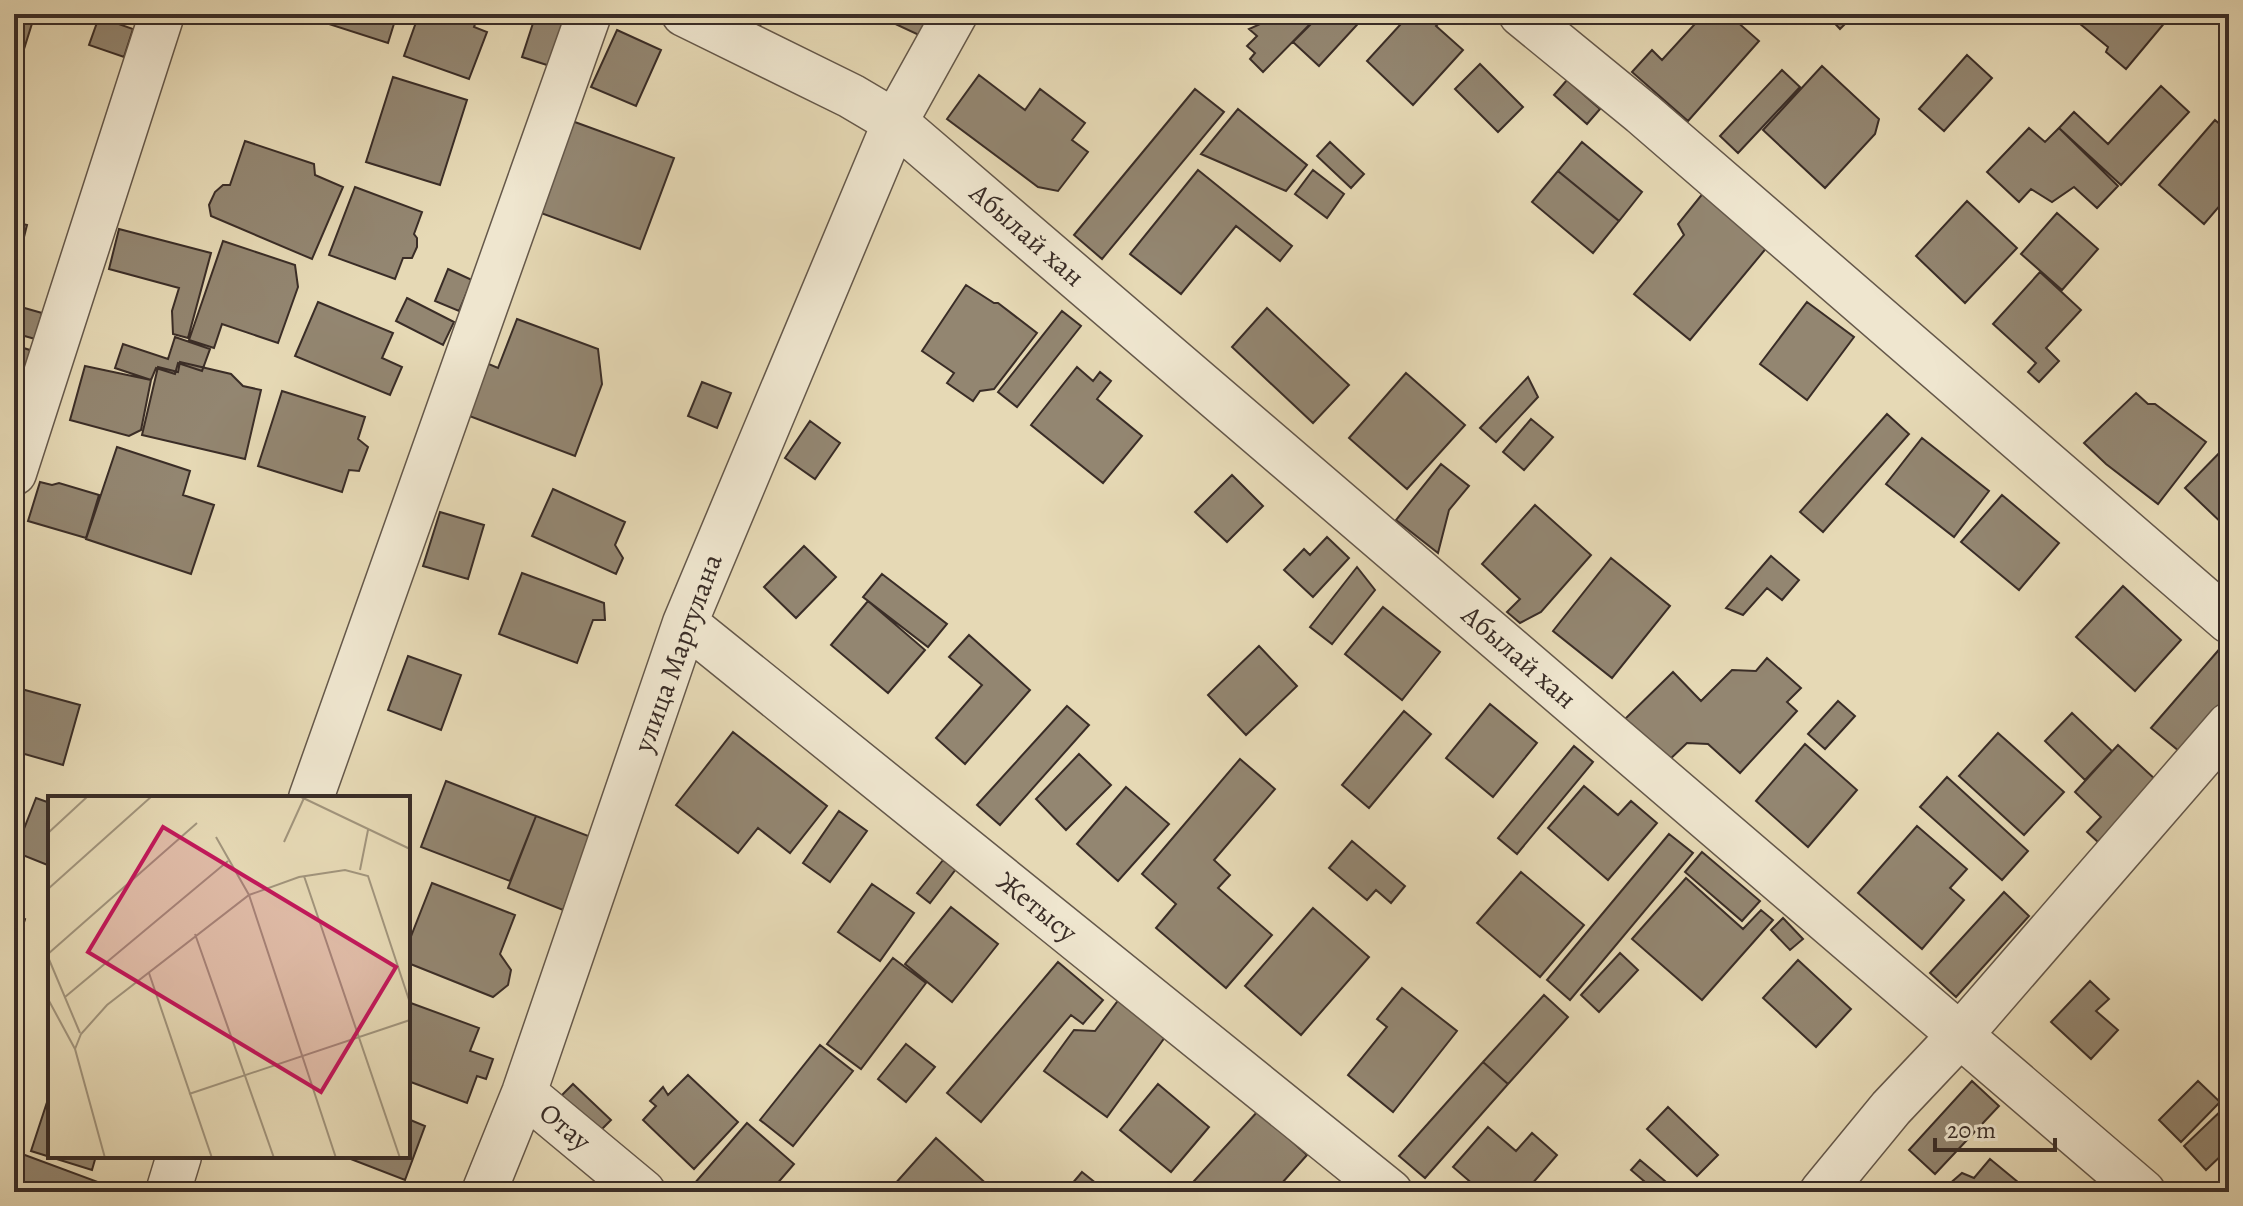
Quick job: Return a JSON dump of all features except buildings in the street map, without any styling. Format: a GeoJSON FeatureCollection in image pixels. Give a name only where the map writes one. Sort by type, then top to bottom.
{"type":"FeatureCollection","features":[{"type":"Feature","properties":{"kind":"street"},"geometry":{"type":"LineString","coordinates":[[14,473],[162,14]]}},
{"type":"Feature","properties":{"kind":"street"},"geometry":{"type":"LineString","coordinates":[[312,796],[589,14]]}},
{"type":"Feature","properties":{"kind":"street","name":"Абылай хан"},"geometry":{"type":"LineString","coordinates":[[684,14],[851,96],[895,122],[2143,1192]]}},
{"type":"Feature","properties":{"kind":"street","name":"улица Маргулана"},"geometry":{"type":"LineString","coordinates":[[484,1192],[524,1093],[685,623],[895,122],[955,14]]}},
{"type":"Feature","properties":{"kind":"street"},"geometry":{"type":"LineString","coordinates":[[1521,14],[1642,113],[2229,621]]}},
{"type":"Feature","properties":{"kind":"street","name":"Жетысу"},"geometry":{"type":"LineString","coordinates":[[685,623],[1390,1192]]}},
{"type":"Feature","properties":{"kind":"street"},"geometry":{"type":"LineString","coordinates":[[1822,1192],[1891,1108],[1960,1035],[2229,725]]}},
{"type":"Feature","properties":{"kind":"street","name":"Отау"},"geometry":{"type":"LineString","coordinates":[[524,1093],[643,1192]]}},
{"type":"Feature","properties":{"kind":"street"},"geometry":{"type":"LineString","coordinates":[[168,1192],[178,1158]]}}]}
